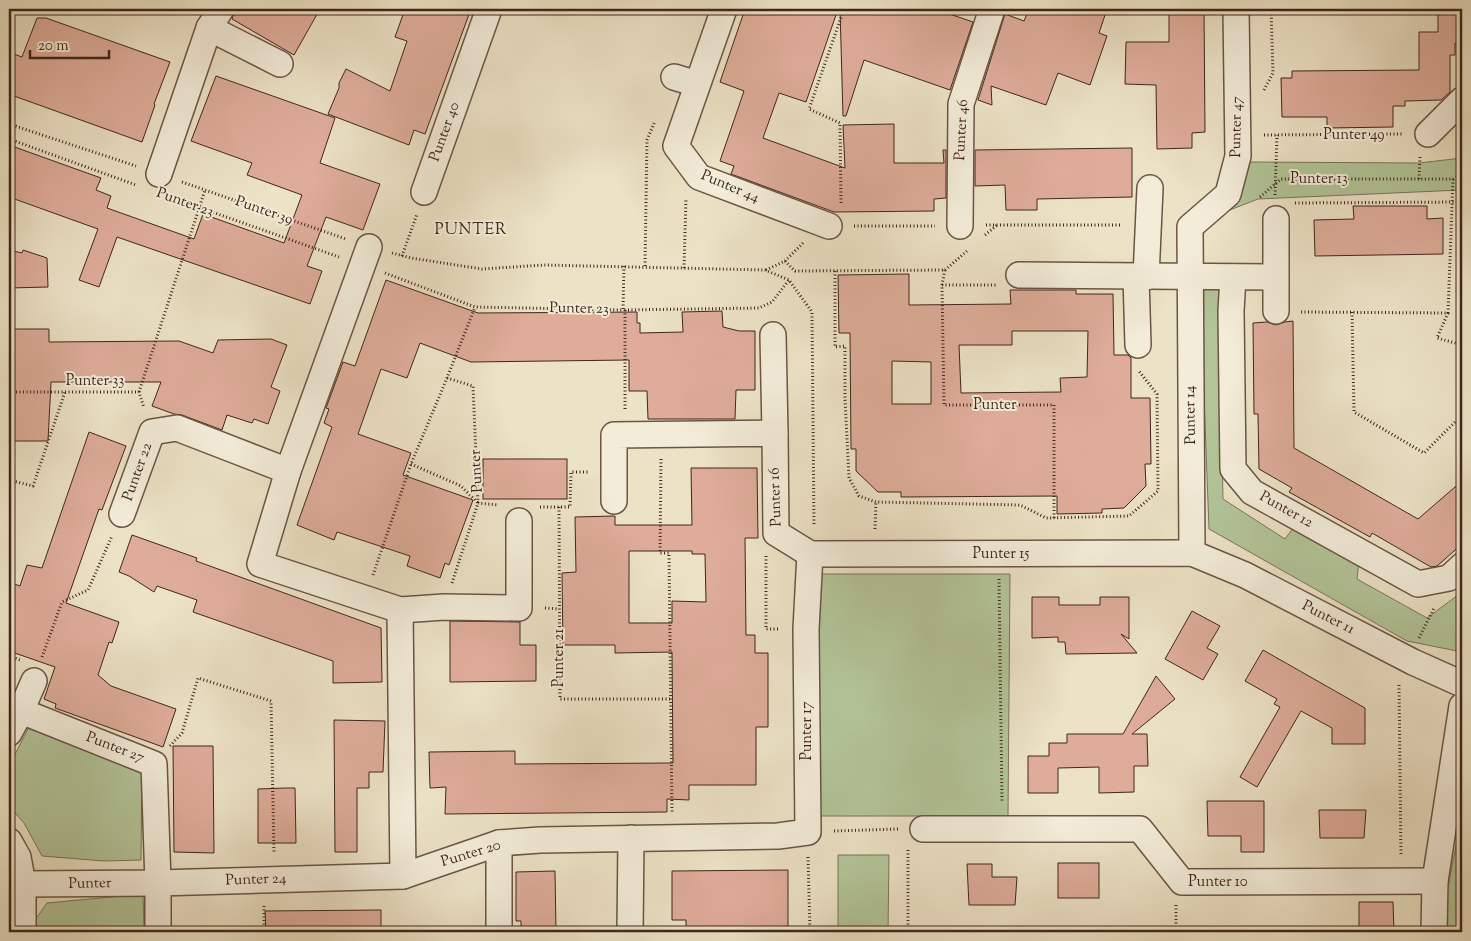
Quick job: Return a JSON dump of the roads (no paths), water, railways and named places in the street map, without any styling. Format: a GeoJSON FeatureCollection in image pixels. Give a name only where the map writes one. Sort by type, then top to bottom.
{"type":"FeatureCollection","features":[{"type":"Feature","properties":{"kind":"street","name":"Punter 40"},"geometry":{"type":"LineString","coordinates":[[424,192],[489,9]]}},
{"type":"Feature","properties":{"kind":"street","name":"Punter 44"},"geometry":{"type":"LineString","coordinates":[[724,9],[686,80],[676,146],[699,177],[835,217]]}},
{"type":"Feature","properties":{"kind":"street","name":"Punter 46"},"geometry":{"type":"LineString","coordinates":[[960,226],[961,104],[992,9]]}},
{"type":"Feature","properties":{"kind":"street","name":"Punter 47"},"geometry":{"type":"LineString","coordinates":[[1190,227],[1228,194],[1238,156],[1236,9]]}},
{"type":"Feature","properties":{"kind":"street"},"geometry":{"type":"LineString","coordinates":[[155,186],[215,18],[280,64]]}},
{"type":"Feature","properties":{"kind":"street"},"geometry":{"type":"LineString","coordinates":[[1428,134],[1462,100]]}},
{"type":"Feature","properties":{"kind":"street"},"geometry":{"type":"LineString","coordinates":[[1138,345],[1141,277],[1150,188]]}},
{"type":"Feature","properties":{"kind":"street"},"geometry":{"type":"LineString","coordinates":[[1275,211],[1276,312]]}},
{"type":"Feature","properties":{"kind":"street","name":"Punter 14"},"geometry":{"type":"LineString","coordinates":[[1190,227],[1192,553]]}},
{"type":"Feature","properties":{"kind":"street"},"geometry":{"type":"LineString","coordinates":[[365,256],[288,471],[260,564],[400,610],[444,607],[519,608],[520,521]]}},
{"type":"Feature","properties":{"kind":"street"},"geometry":{"type":"LineString","coordinates":[[1019,275],[1275,277]]}},
{"type":"Feature","properties":{"kind":"street","name":"Punter 12"},"geometry":{"type":"LineString","coordinates":[[1233,277],[1231,311],[1233,469],[1252,492],[1418,584],[1456,572]]}},
{"type":"Feature","properties":{"kind":"street"},"geometry":{"type":"LineString","coordinates":[[614,501],[614,435],[775,433],[774,335]]}},
{"type":"Feature","properties":{"kind":"street","name":"Punter 22"},"geometry":{"type":"LineString","coordinates":[[122,514],[152,432],[177,428],[288,471]]}},
{"type":"Feature","properties":{"kind":"street","name":"Punter 16"},"geometry":{"type":"LineString","coordinates":[[775,433],[776,533],[810,554]]}},
{"type":"Feature","properties":{"kind":"street","name":"Punter 15"},"geometry":{"type":"LineString","coordinates":[[810,554],[1192,553]]}},
{"type":"Feature","properties":{"kind":"street","name":"Punter 11"},"geometry":{"type":"LineString","coordinates":[[1192,553],[1244,575],[1408,659],[1462,684]]}},
{"type":"Feature","properties":{"kind":"street","name":"Punter 17"},"geometry":{"type":"LineString","coordinates":[[808,832],[806,629],[810,554]]}},
{"type":"Feature","properties":{"kind":"street"},"geometry":{"type":"LineString","coordinates":[[400,610],[403,876]]}},
{"type":"Feature","properties":{"kind":"street"},"geometry":{"type":"LineString","coordinates":[[9,733],[34,681]]}},
{"type":"Feature","properties":{"kind":"street"},"geometry":{"type":"LineString","coordinates":[[1434,932],[1435,881],[1462,706]]}},
{"type":"Feature","properties":{"kind":"street","name":"Punter 27"},"geometry":{"type":"LineString","coordinates":[[21,711],[154,764],[158,883]]}},
{"type":"Feature","properties":{"kind":"street","name":"Punter 10"},"geometry":{"type":"LineString","coordinates":[[915,829],[1140,829],[1182,882],[1435,881]]}},
{"type":"Feature","properties":{"kind":"street","name":"Punter 20"},"geometry":{"type":"LineString","coordinates":[[403,876],[499,843],[540,840],[778,836],[808,832]]}},
{"type":"Feature","properties":{"kind":"street"},"geometry":{"type":"LineString","coordinates":[[630,932],[631,838]]}},
{"type":"Feature","properties":{"kind":"street"},"geometry":{"type":"LineString","coordinates":[[9,841],[18,857],[23,884],[23,932]]}},
{"type":"Feature","properties":{"kind":"street"},"geometry":{"type":"LineString","coordinates":[[499,843],[499,932]]}},
{"type":"Feature","properties":{"kind":"street","name":"Punter 24"},"geometry":{"type":"LineString","coordinates":[[158,883],[403,876]]}},
{"type":"Feature","properties":{"kind":"street"},"geometry":{"type":"LineString","coordinates":[[158,883],[158,932]]}},
{"type":"Feature","properties":{"kind":"street","name":"Punter"},"geometry":{"type":"LineString","coordinates":[[23,884],[158,883]]}},
{"type":"Feature","properties":{"kind":"district","name":"PUNTER"},"geometry":{"type":"Point","coordinates":[471,230]}}]}
